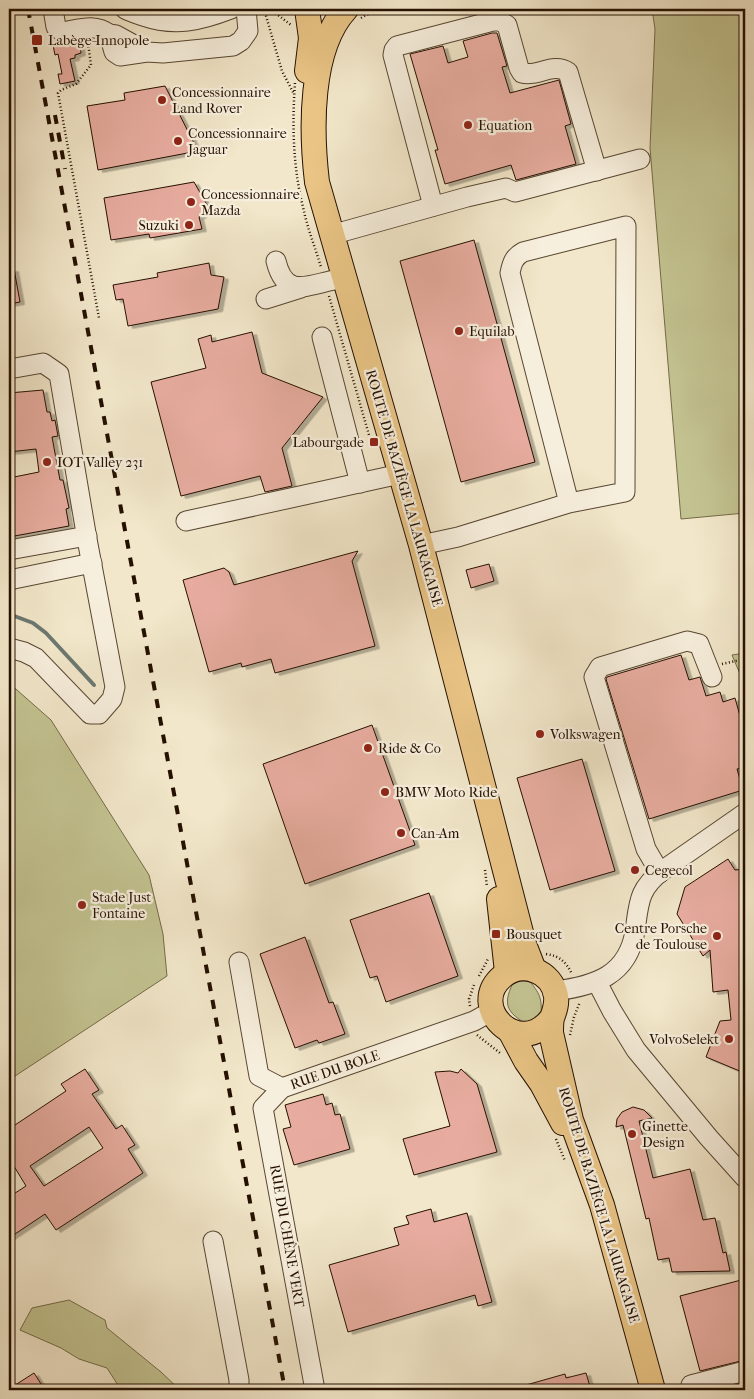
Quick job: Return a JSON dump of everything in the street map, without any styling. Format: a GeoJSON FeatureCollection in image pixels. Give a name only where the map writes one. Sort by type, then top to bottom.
{"type":"FeatureCollection","features":[{"type":"Feature","properties":{"kind":"main road","name":"ROUTE DE BAZIÈGE LA LAURAGAISE"},"geometry":{"type":"LineString","coordinates":[[307,9],[311,38],[304,97],[304,155],[310,197],[391,476],[495,865],[507,972]]}},
{"type":"Feature","properties":{"kind":"main road","name":"ROUTE DE BAZIÈGE LA LAURAGAISE"},"geometry":{"type":"LineString","coordinates":[[346,9],[338,18],[322,61],[313,120],[313,149],[317,182],[421,545],[524,944],[538,962]]}},
{"type":"Feature","properties":{"kind":"main road"},"geometry":{"type":"LineString","coordinates":[[538,962],[555,991],[557,1005],[552,1018],[534,1033],[510,1032],[499,1023],[492,1011],[491,996],[493,989],[507,972],[538,962]]}},
{"type":"Feature","properties":{"kind":"main road","name":"ROUTE DE BAZIÈGE LA LAURAGAISE"},"geometry":{"type":"LineString","coordinates":[[552,1018],[551,1033],[571,1120],[602,1205],[653,1390]]}},
{"type":"Feature","properties":{"kind":"main road","name":"ROUTE DE BAZIÈGE LA LAURAGAISE"},"geometry":{"type":"LineString","coordinates":[[510,1032],[526,1061],[542,1084],[563,1124],[599,1229],[644,1390]]}},
{"type":"Feature","properties":{"kind":"street"},"geometry":{"type":"LineString","coordinates":[[53,9],[56,27],[63,32],[95,27],[103,29],[109,34],[116,35],[147,52],[163,53],[233,46],[241,41],[248,30],[246,9]]}},
{"type":"Feature","properties":{"kind":"street"},"geometry":{"type":"LineString","coordinates":[[125,9],[151,19],[170,22],[190,22],[231,9]]}},
{"type":"Feature","properties":{"kind":"street"},"geometry":{"type":"LineString","coordinates":[[433,206],[393,56],[394,50],[397,46],[493,21],[500,21],[507,26],[522,73],[530,75],[556,68],[568,72],[596,171]]}},
{"type":"Feature","properties":{"kind":"street"},"geometry":{"type":"LineString","coordinates":[[332,235],[433,206],[506,188],[515,192],[640,159]]}},
{"type":"Feature","properties":{"kind":"street"},"geometry":{"type":"LineString","coordinates":[[421,545],[458,538],[570,503],[625,492],[626,226],[523,252],[513,262],[510,273],[570,503]]}},
{"type":"Feature","properties":{"kind":"street"},"geometry":{"type":"LineString","coordinates":[[276,261],[280,275],[286,283],[301,288]]}},
{"type":"Feature","properties":{"kind":"street"},"geometry":{"type":"LineString","coordinates":[[266,299],[334,280]]}},
{"type":"Feature","properties":{"kind":"street"},"geometry":{"type":"LineString","coordinates":[[322,337],[360,483]]}},
{"type":"Feature","properties":{"kind":"street"},"geometry":{"type":"LineString","coordinates":[[9,369],[43,364],[59,374],[115,693],[107,706],[98,714],[90,714],[36,658],[9,648]]}},
{"type":"Feature","properties":{"kind":"street"},"geometry":{"type":"LineString","coordinates":[[186,522],[391,476]]}},
{"type":"Feature","properties":{"kind":"street"},"geometry":{"type":"LineString","coordinates":[[9,550],[87,536]]}},
{"type":"Feature","properties":{"kind":"street"},"geometry":{"type":"LineString","coordinates":[[9,580],[92,563]]}},
{"type":"Feature","properties":{"kind":"street"},"geometry":{"type":"LineString","coordinates":[[660,873],[646,849],[594,678],[600,667],[687,641],[699,644],[710,672]]}},
{"type":"Feature","properties":{"kind":"street"},"geometry":{"type":"LineString","coordinates":[[555,991],[577,988],[597,982],[608,976],[624,960],[630,949],[640,898],[644,888],[660,873],[745,813]]}},
{"type":"Feature","properties":{"kind":"street","name":"RUE DU BOLE"},"geometry":{"type":"LineString","coordinates":[[239,962],[259,1076],[282,1088],[474,1021],[492,1011]]}},
{"type":"Feature","properties":{"kind":"street"},"geometry":{"type":"LineString","coordinates":[[597,982],[636,1050],[745,1178]]}},
{"type":"Feature","properties":{"kind":"street","name":"RUE DU CHÊNE VERT"},"geometry":{"type":"LineString","coordinates":[[282,1088],[263,1108],[315,1390]]}},
{"type":"Feature","properties":{"kind":"street"},"geometry":{"type":"LineString","coordinates":[[214,1241],[239,1380],[239,1390]]}},
{"type":"Feature","properties":{"kind":"street"},"geometry":{"type":"LineString","coordinates":[[691,1385],[745,1371]]}},
{"type":"Feature","properties":{"kind":"path"},"geometry":{"type":"LineString","coordinates":[[264,9],[282,71],[294,95]]}},
{"type":"Feature","properties":{"kind":"path"},"geometry":{"type":"LineString","coordinates":[[270,9],[297,30]]}},
{"type":"Feature","properties":{"kind":"path"},"geometry":{"type":"LineString","coordinates":[[85,28],[91,65],[76,84],[58,93],[99,318]]}},
{"type":"Feature","properties":{"kind":"path"},"geometry":{"type":"LineString","coordinates":[[710,672],[745,659]]}},
{"type":"Feature","properties":{"kind":"path"},"geometry":{"type":"LineString","coordinates":[[538,962],[559,957],[564,961],[574,978]]}},
{"type":"Feature","properties":{"kind":"path"},"geometry":{"type":"LineString","coordinates":[[569,1040],[580,998]]}},
{"type":"Feature","properties":{"kind":"path"},"geometry":{"type":"LineString","coordinates":[[475,1031],[478,1037],[503,1055]]}},
{"type":"Feature","properties":{"kind":"path"},"geometry":{"type":"LineString","coordinates":[[554,1132],[568,1167]]}},
{"type":"Feature","properties":{"kind":"green space"},"geometry":{"type":"Polygon","coordinates":[[[652,9],[745,9],[745,513],[681,519],[650,148],[655,29],[652,9]]]}},
{"type":"Feature","properties":{"kind":"green space"},"geometry":{"type":"Polygon","coordinates":[[[745,653],[745,686],[732,655],[745,653]]]}},
{"type":"Feature","properties":{"kind":"green space","name":"Stade Just Fontaine"},"geometry":{"type":"Polygon","coordinates":[[[9,683],[51,720],[149,875],[163,934],[167,976],[9,1080],[9,683]]]}},
{"type":"Feature","properties":{"kind":"green space"},"geometry":{"type":"Polygon","coordinates":[[[527,978],[540,997],[541,1006],[541,1020],[530,1026],[511,1012],[507,1001],[515,979],[527,978]]]}},
{"type":"Feature","properties":{"kind":"green space"},"geometry":{"type":"Polygon","coordinates":[[[69,1300],[105,1320],[107,1328],[180,1390],[121,1390],[107,1368],[79,1359],[61,1348],[20,1330],[32,1308],[69,1300]]]}},
{"type":"Feature","properties":{"kind":"building"},"geometry":{"type":"Polygon","coordinates":[[[497,33],[507,66],[502,67],[510,93],[559,80],[571,124],[565,126],[576,164],[516,180],[511,165],[445,184],[435,150],[438,150],[410,54],[443,46],[448,63],[468,57],[463,41],[497,33]]]}},
{"type":"Feature","properties":{"kind":"building"},"geometry":{"type":"Polygon","coordinates":[[[79,40],[81,53],[75,55],[75,58],[70,59],[75,81],[60,84],[58,74],[62,74],[58,54],[55,55],[53,45],[79,40]]]}},
{"type":"Feature","properties":{"kind":"building"},"geometry":{"type":"Polygon","coordinates":[[[165,86],[198,151],[98,170],[87,106],[125,100],[124,93],[165,86]]]}},
{"type":"Feature","properties":{"kind":"building"},"geometry":{"type":"Polygon","coordinates":[[[194,182],[210,210],[199,217],[202,229],[150,238],[149,234],[111,240],[104,198],[194,182]]]}},
{"type":"Feature","properties":{"kind":"building","name":"Equilab"},"geometry":{"type":"Polygon","coordinates":[[[474,240],[535,462],[461,482],[400,261],[474,240]]]}},
{"type":"Feature","properties":{"kind":"building"},"geometry":{"type":"Polygon","coordinates":[[[209,263],[211,275],[224,277],[218,309],[128,326],[123,299],[116,300],[113,285],[158,277],[157,273],[209,263]]]}},
{"type":"Feature","properties":{"kind":"building"},"geometry":{"type":"Polygon","coordinates":[[[9,269],[14,269],[20,302],[9,304],[9,269]]]}},
{"type":"Feature","properties":{"kind":"building"},"geometry":{"type":"Polygon","coordinates":[[[252,332],[262,373],[323,397],[282,448],[292,486],[265,492],[260,476],[181,496],[151,382],[206,368],[198,339],[211,335],[212,342],[252,332]]]}},
{"type":"Feature","properties":{"kind":"building","name":"IOT Valley 231"},"geometry":{"type":"Polygon","coordinates":[[[43,390],[47,412],[50,412],[52,421],[55,420],[58,436],[52,437],[60,480],[63,480],[69,508],[66,509],[69,526],[9,537],[9,478],[39,472],[36,449],[9,452],[9,393],[43,390]]]}},
{"type":"Feature","properties":{"kind":"building"},"geometry":{"type":"Polygon","coordinates":[[[358,551],[352,561],[375,646],[275,673],[271,659],[242,667],[241,663],[209,672],[183,580],[224,568],[229,572],[234,585],[358,551]]]}},
{"type":"Feature","properties":{"kind":"building"},"geometry":{"type":"Polygon","coordinates":[[[489,564],[494,581],[471,588],[466,570],[489,564]]]}},
{"type":"Feature","properties":{"kind":"building"},"geometry":{"type":"Polygon","coordinates":[[[681,655],[689,680],[700,677],[706,696],[720,692],[723,702],[735,698],[745,734],[745,767],[737,769],[743,790],[649,819],[606,679],[607,677],[681,655]]]}},
{"type":"Feature","properties":{"kind":"building"},"geometry":{"type":"Polygon","coordinates":[[[372,725],[415,845],[305,884],[263,764],[372,725]]]}},
{"type":"Feature","properties":{"kind":"building"},"geometry":{"type":"Polygon","coordinates":[[[582,759],[615,871],[550,890],[517,778],[582,759]]]}},
{"type":"Feature","properties":{"kind":"building","name":"Centre Porsche de Toulouse"},"geometry":{"type":"Polygon","coordinates":[[[728,859],[735,870],[745,869],[745,1065],[742,1072],[706,1057],[720,1021],[731,1020],[728,990],[713,992],[710,950],[703,956],[677,914],[685,887],[728,859]]]}},
{"type":"Feature","properties":{"kind":"building"},"geometry":{"type":"Polygon","coordinates":[[[429,893],[458,976],[386,1002],[377,976],[370,978],[350,920],[429,893]]]}},
{"type":"Feature","properties":{"kind":"building"},"geometry":{"type":"Polygon","coordinates":[[[305,937],[329,1003],[333,1002],[345,1034],[319,1043],[317,1040],[295,1048],[260,954],[305,937]]]}},
{"type":"Feature","properties":{"kind":"building"},"geometry":{"type":"Polygon","coordinates":[[[85,1069],[99,1090],[92,1094],[116,1129],[122,1125],[135,1145],[128,1149],[143,1173],[56,1230],[45,1214],[9,1238],[9,1197],[26,1186],[9,1158],[9,1129],[66,1091],[61,1084],[85,1069]],[[89,1127],[30,1166],[44,1186],[103,1148],[89,1127]]]}},
{"type":"Feature","properties":{"kind":"building"},"geometry":{"type":"Polygon","coordinates":[[[461,1069],[477,1084],[497,1152],[414,1175],[403,1139],[450,1126],[435,1072],[450,1071],[458,1073],[461,1069]]]}},
{"type":"Feature","properties":{"kind":"building"},"geometry":{"type":"Polygon","coordinates":[[[323,1094],[326,1105],[332,1103],[335,1115],[340,1114],[350,1149],[294,1165],[283,1129],[291,1127],[285,1105],[323,1094]]]}},
{"type":"Feature","properties":{"kind":"building"},"geometry":{"type":"Polygon","coordinates":[[[633,1107],[644,1110],[652,1118],[639,1121],[653,1178],[690,1169],[703,1220],[715,1218],[723,1253],[726,1252],[730,1271],[672,1272],[669,1258],[658,1260],[649,1218],[646,1219],[623,1125],[616,1127],[617,1119],[622,1112],[633,1107]]]}},
{"type":"Feature","properties":{"kind":"building"},"geometry":{"type":"Polygon","coordinates":[[[431,1209],[434,1222],[467,1213],[492,1302],[478,1306],[475,1295],[348,1332],[329,1265],[399,1245],[394,1228],[409,1224],[406,1216],[431,1209]]]}},
{"type":"Feature","properties":{"kind":"building"},"geometry":{"type":"Polygon","coordinates":[[[745,1279],[745,1360],[700,1371],[680,1296],[745,1279]]]}},
{"type":"Feature","properties":{"kind":"building"},"geometry":{"type":"Polygon","coordinates":[[[34,1373],[45,1390],[9,1390],[9,1389],[34,1373]]]}},
{"type":"Feature","properties":{"kind":"building"},"geometry":{"type":"Polygon","coordinates":[[[586,1373],[591,1390],[520,1390],[519,1387],[565,1374],[566,1378],[586,1373]]]}},
{"type":"Feature","properties":{"kind":"waterway"},"geometry":{"type":"LineString","coordinates":[[9,614],[33,623],[46,633],[94,685]]}},
{"type":"Feature","properties":{"kind":"railway"},"geometry":{"type":"LineString","coordinates":[[28,9],[285,1390]]}},
{"type":"Feature","properties":{"kind":"railway"},"geometry":{"type":"LineString","coordinates":[[55,115],[65,169]]}},
{"type":"Feature","properties":{"kind":"place","name":"Labège-Innopole"},"geometry":{"type":"Point","coordinates":[37,40]}},
{"type":"Feature","properties":{"kind":"place","name":"Concessionnaire Land Rover"},"geometry":{"type":"Point","coordinates":[162,100]}},
{"type":"Feature","properties":{"kind":"place","name":"Equation"},"geometry":{"type":"Point","coordinates":[468,125]}},
{"type":"Feature","properties":{"kind":"place","name":"Concessionnaire Jaguar"},"geometry":{"type":"Point","coordinates":[178,141]}},
{"type":"Feature","properties":{"kind":"place","name":"Concessionnaire Mazda"},"geometry":{"type":"Point","coordinates":[191,202]}},
{"type":"Feature","properties":{"kind":"place","name":"Suzuki"},"geometry":{"type":"Point","coordinates":[189,225]}},
{"type":"Feature","properties":{"kind":"place","name":"Equilab"},"geometry":{"type":"Point","coordinates":[459,331]}},
{"type":"Feature","properties":{"kind":"place","name":"Labourgade"},"geometry":{"type":"Point","coordinates":[374,442]}},
{"type":"Feature","properties":{"kind":"place","name":"IOT Valley 231"},"geometry":{"type":"Point","coordinates":[47,462]}},
{"type":"Feature","properties":{"kind":"place","name":"Volkswagen"},"geometry":{"type":"Point","coordinates":[540,734]}},
{"type":"Feature","properties":{"kind":"place","name":"Ride & Co"},"geometry":{"type":"Point","coordinates":[368,748]}},
{"type":"Feature","properties":{"kind":"place","name":"BMW Moto Ride"},"geometry":{"type":"Point","coordinates":[385,792]}},
{"type":"Feature","properties":{"kind":"place","name":"Can-Am"},"geometry":{"type":"Point","coordinates":[401,833]}},
{"type":"Feature","properties":{"kind":"place","name":"Cegecol"},"geometry":{"type":"Point","coordinates":[635,870]}},
{"type":"Feature","properties":{"kind":"place","name":"Stade Just Fontaine"},"geometry":{"type":"Point","coordinates":[82,905]}},
{"type":"Feature","properties":{"kind":"place","name":"Bousquet"},"geometry":{"type":"Point","coordinates":[496,934]}},
{"type":"Feature","properties":{"kind":"place","name":"Centre Porsche de Toulouse"},"geometry":{"type":"Point","coordinates":[717,936]}},
{"type":"Feature","properties":{"kind":"place","name":"VolvoSelekt"},"geometry":{"type":"Point","coordinates":[729,1039]}},
{"type":"Feature","properties":{"kind":"place","name":"Ginette Design"},"geometry":{"type":"Point","coordinates":[632,1134]}}]}
